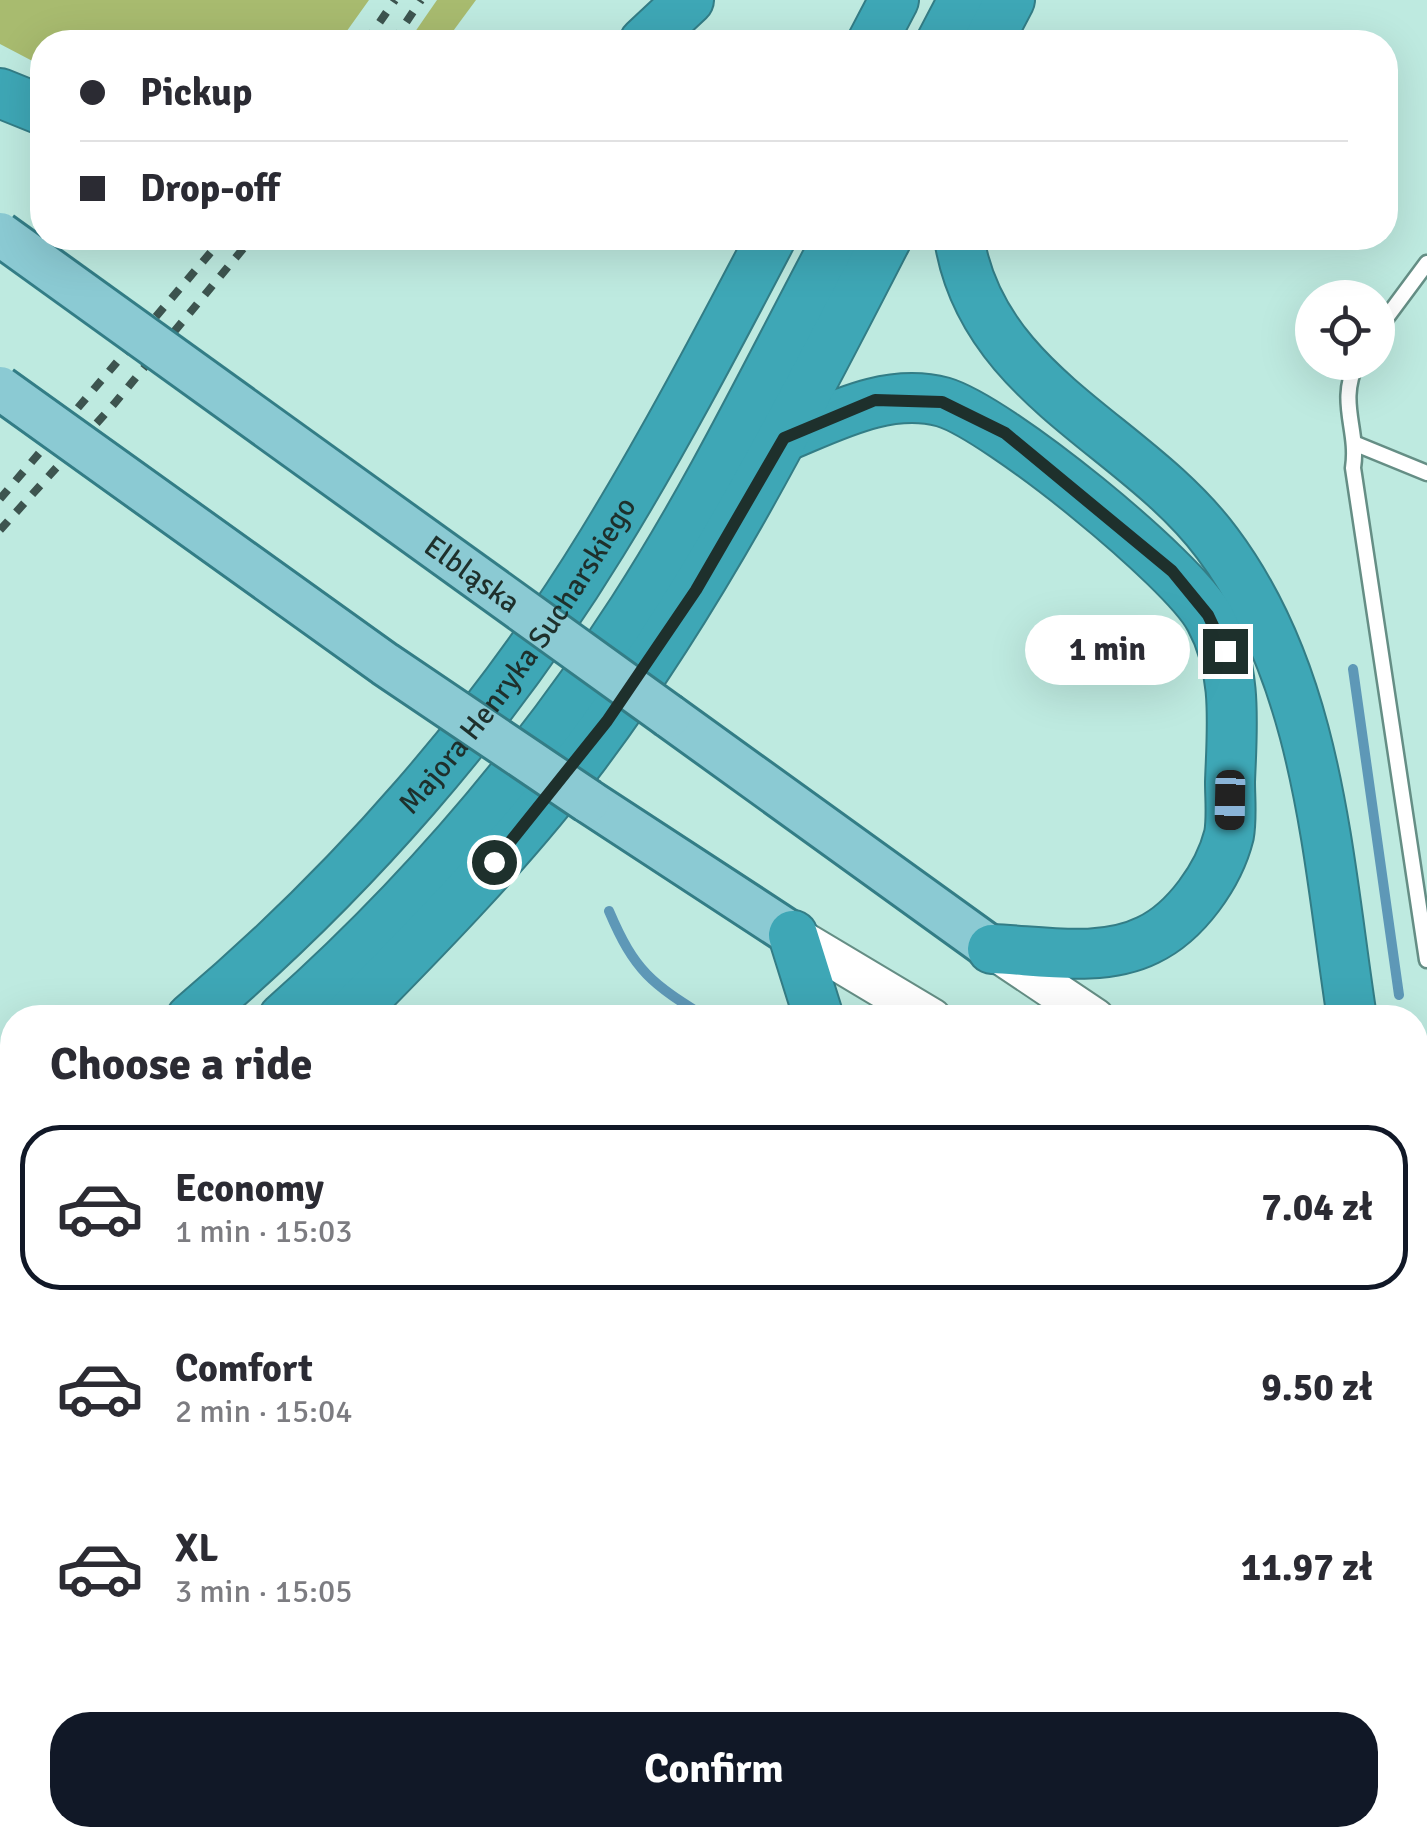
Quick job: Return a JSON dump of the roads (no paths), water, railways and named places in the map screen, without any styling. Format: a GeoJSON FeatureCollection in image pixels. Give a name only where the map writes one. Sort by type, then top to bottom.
{"type":"FeatureCollection","features":[{"type":"Feature","properties":{"kind":"highway"},"geometry":{"type":"LineString","coordinates":[[657,30],[688,0]]}},
{"type":"Feature","properties":{"kind":"highway"},"geometry":{"type":"LineString","coordinates":[[878,30],[894,0]]}},
{"type":"Feature","properties":{"kind":"highway"},"geometry":{"type":"LineString","coordinates":[[947,30],[963,0]]}},
{"type":"Feature","properties":{"kind":"highway"},"geometry":{"type":"LineString","coordinates":[[994,30],[1010,0]]}},
{"type":"Feature","properties":{"kind":"highway"},"geometry":{"type":"LineString","coordinates":[[0,93],[30,105]]}},
{"type":"Feature","properties":{"kind":"highway","name":"Majora Henryka Sucharskiego"},"geometry":{"type":"LineString","coordinates":[[205,1005],[304,916],[404,809],[526,656],[600,546],[680,410],[764,250]]}},
{"type":"Feature","properties":{"kind":"highway","name":"Majora Henryka Sucharskiego"},"geometry":{"type":"LineString","coordinates":[[296,1005],[496,800],[633,610],[730,443],[832,250]]}},
{"type":"Feature","properties":{"kind":"highway"},"geometry":{"type":"LineString","coordinates":[[359,1005],[448,916],[585,754],[696,590],[784,438],[881,250]]}},
{"type":"Feature","properties":{"kind":"highway"},"geometry":{"type":"LineString","coordinates":[[963,250],[980,302],[1008,350],[1047,392],[1169,491],[1216,542],[1259,608],[1289,676],[1312,758],[1350,1005]]}},
{"type":"Feature","properties":{"kind":"highway"},"geometry":{"type":"LineString","coordinates":[[784,438],[875,400],[942,402],[1005,433],[1172,571],[1208,615],[1225,651],[1232,698],[1229,833],[1212,877],[1183,914],[1149,940],[1102,953],[992,949]]}},
{"type":"Feature","properties":{"kind":"highway"},"geometry":{"type":"LineString","coordinates":[[792,935],[814,1005]]}},
{"type":"Feature","properties":{"kind":"main road","name":"Elbląska"},"geometry":{"type":"LineString","coordinates":[[0,234],[1075,1005]]}},
{"type":"Feature","properties":{"kind":"main road"},"geometry":{"type":"LineString","coordinates":[[0,388],[385,664],[792,935],[910,1005]]}},
{"type":"Feature","properties":{"kind":"lane"},"geometry":{"type":"LineString","coordinates":[[1395,307],[1427,263]]}},
{"type":"Feature","properties":{"kind":"lane"},"geometry":{"type":"LineString","coordinates":[[1352,380],[1346,419],[1356,444],[1353,468],[1427,960]]}},
{"type":"Feature","properties":{"kind":"lane"},"geometry":{"type":"LineString","coordinates":[[1356,444],[1427,473]]}},
{"type":"Feature","properties":{"kind":"waterway"},"geometry":{"type":"LineString","coordinates":[[1353,669],[1399,995]]}},
{"type":"Feature","properties":{"kind":"waterway"},"geometry":{"type":"LineString","coordinates":[[609,911],[637,962],[658,985],[687,1005]]}},
{"type":"Feature","properties":{"kind":"railway"},"geometry":{"type":"LineString","coordinates":[[374,30],[395,0]]}},
{"type":"Feature","properties":{"kind":"railway"},"geometry":{"type":"LineString","coordinates":[[401,30],[421,0]]}},
{"type":"Feature","properties":{"kind":"railway"},"geometry":{"type":"LineString","coordinates":[[0,499],[213,250]]}},
{"type":"Feature","properties":{"kind":"railway"},"geometry":{"type":"LineString","coordinates":[[0,530],[114,404],[242,250]]}}]}
